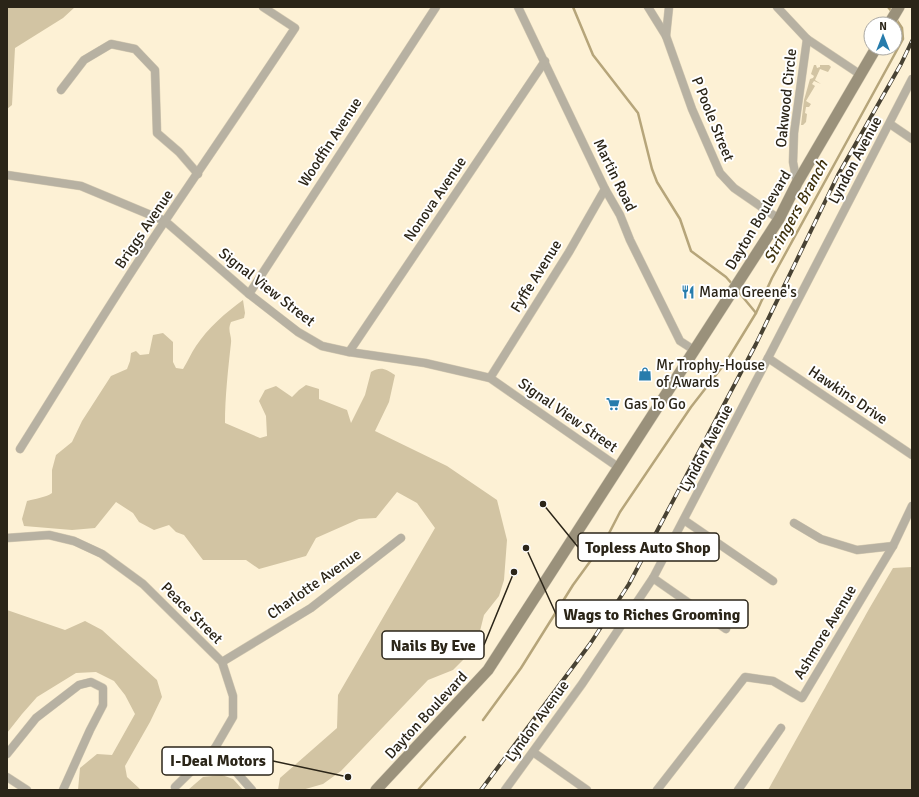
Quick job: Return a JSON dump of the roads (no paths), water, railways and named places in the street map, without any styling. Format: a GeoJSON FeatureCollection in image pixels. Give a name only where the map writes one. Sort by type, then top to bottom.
{"type":"FeatureCollection","features":[{"type":"Feature","properties":{"kind":"main road"},"geometry":{"type":"LineString","coordinates":[[894,16],[899,7]]}},
{"type":"Feature","properties":{"kind":"main road","name":"Dayton Boulevard"},"geometry":{"type":"LineString","coordinates":[[376,790],[488,670],[779,219],[797,183],[872,56]]}},
{"type":"Feature","properties":{"kind":"street","name":"Briggs Avenue"},"geometry":{"type":"LineString","coordinates":[[20,449],[104,315],[295,28],[263,7]]}},
{"type":"Feature","properties":{"kind":"street","name":"Woodfin Avenue"},"geometry":{"type":"LineString","coordinates":[[249,294],[436,7]]}},
{"type":"Feature","properties":{"kind":"street","name":"Martin Road"},"geometry":{"type":"LineString","coordinates":[[518,7],[680,341],[694,350]]}},
{"type":"Feature","properties":{"kind":"street","name":"P Poole Street"},"geometry":{"type":"LineString","coordinates":[[648,7],[666,36],[692,109],[720,174],[734,188],[779,219]]}},
{"type":"Feature","properties":{"kind":"street"},"geometry":{"type":"LineString","coordinates":[[666,36],[669,7]]}},
{"type":"Feature","properties":{"kind":"street"},"geometry":{"type":"LineString","coordinates":[[776,7],[807,39],[861,75]]}},
{"type":"Feature","properties":{"kind":"street","name":"Oakwood Circle"},"geometry":{"type":"LineString","coordinates":[[797,183],[793,162],[794,133],[807,39]]}},
{"type":"Feature","properties":{"kind":"street"},"geometry":{"type":"LineString","coordinates":[[61,90],[84,60],[111,44],[135,49],[155,70],[157,133],[178,152],[198,174]]}},
{"type":"Feature","properties":{"kind":"street","name":"Nonova Avenue"},"geometry":{"type":"LineString","coordinates":[[349,352],[545,61]]}},
{"type":"Feature","properties":{"kind":"street","name":"Lyndon Avenue"},"geometry":{"type":"LineString","coordinates":[[505,790],[582,684],[653,578],[852,194],[890,124],[912,79]]}},
{"type":"Feature","properties":{"kind":"street"},"geometry":{"type":"LineString","coordinates":[[890,124],[912,139]]}},
{"type":"Feature","properties":{"kind":"street","name":"Signal View Street"},"geometry":{"type":"LineString","coordinates":[[7,175],[81,186],[165,222],[249,294],[298,332],[322,346],[349,352],[425,364],[490,378],[618,467]]}},
{"type":"Feature","properties":{"kind":"street","name":"Fyffe Avenue"},"geometry":{"type":"LineString","coordinates":[[490,378],[569,252],[605,189]]}},
{"type":"Feature","properties":{"kind":"street","name":"Hawkins Drive"},"geometry":{"type":"LineString","coordinates":[[768,358],[912,455]]}},
{"type":"Feature","properties":{"kind":"street","name":"Ashmore Avenue"},"geometry":{"type":"LineString","coordinates":[[658,790],[744,677],[773,681],[802,698],[893,546],[912,506]]}},
{"type":"Feature","properties":{"kind":"street"},"geometry":{"type":"LineString","coordinates":[[684,520],[773,581]]}},
{"type":"Feature","properties":{"kind":"street"},"geometry":{"type":"LineString","coordinates":[[794,523],[821,539],[857,550],[893,546]]}},
{"type":"Feature","properties":{"kind":"street","name":"Peace Street"},"geometry":{"type":"LineString","coordinates":[[7,538],[49,535],[74,540],[102,554],[143,584],[222,662],[233,696],[233,717],[215,748],[175,787]]}},
{"type":"Feature","properties":{"kind":"street","name":"Charlotte Avenue"},"geometry":{"type":"LineString","coordinates":[[222,662],[311,608],[401,538]]}},
{"type":"Feature","properties":{"kind":"street"},"geometry":{"type":"LineString","coordinates":[[653,578],[726,629]]}},
{"type":"Feature","properties":{"kind":"street"},"geometry":{"type":"LineString","coordinates":[[7,754],[36,718],[79,685],[91,682],[103,688],[103,705],[63,790]]}},
{"type":"Feature","properties":{"kind":"street"},"geometry":{"type":"LineString","coordinates":[[738,790],[782,728]]}},
{"type":"Feature","properties":{"kind":"street"},"geometry":{"type":"LineString","coordinates":[[215,748],[252,790]]}},
{"type":"Feature","properties":{"kind":"street"},"geometry":{"type":"LineString","coordinates":[[532,752],[587,790]]}},
{"type":"Feature","properties":{"kind":"street"},"geometry":{"type":"LineString","coordinates":[[7,777],[27,790]]}},
{"type":"Feature","properties":{"kind":"waterway"},"geometry":{"type":"LineString","coordinates":[[573,7],[593,55],[638,113],[652,169],[657,182],[680,219],[691,251],[726,277],[733,285]]}},
{"type":"Feature","properties":{"kind":"waterway","name":"Stringers Branch"},"geometry":{"type":"LineString","coordinates":[[888,7],[893,13]]}},
{"type":"Feature","properties":{"kind":"waterway","name":"Stringers Branch"},"geometry":{"type":"LineString","coordinates":[[483,720],[521,668],[573,585],[605,541],[620,512],[691,407],[726,362],[756,313],[772,278],[894,56]]}},
{"type":"Feature","properties":{"kind":"waterway"},"geometry":{"type":"LineString","coordinates":[[737,290],[756,313]]}},
{"type":"Feature","properties":{"kind":"waterway","name":"Stringers Branch"},"geometry":{"type":"LineString","coordinates":[[418,790],[465,737]]}},
{"type":"Feature","properties":{"kind":"railway"},"geometry":{"type":"LineString","coordinates":[[481,790],[590,644],[629,584],[756,344],[838,175],[901,64],[912,41]]}},
{"type":"Feature","properties":{"kind":"place","name":"Mama Greene's"},"geometry":{"type":"Point","coordinates":[688,292]}},
{"type":"Feature","properties":{"kind":"place","name":"Mr Trophy-House of Awards"},"geometry":{"type":"Point","coordinates":[645,374]}},
{"type":"Feature","properties":{"kind":"place","name":"Gas To Go"},"geometry":{"type":"Point","coordinates":[613,404]}},
{"type":"Feature","properties":{"kind":"place","name":"Topless Auto Shop"},"geometry":{"type":"Point","coordinates":[543,504]}},
{"type":"Feature","properties":{"kind":"place","name":"Wags to Riches Grooming"},"geometry":{"type":"Point","coordinates":[526,548]}},
{"type":"Feature","properties":{"kind":"place","name":"Nails By Eve"},"geometry":{"type":"Point","coordinates":[514,572]}},
{"type":"Feature","properties":{"kind":"place","name":"I-Deal Motors"},"geometry":{"type":"Point","coordinates":[348,777]}}]}
